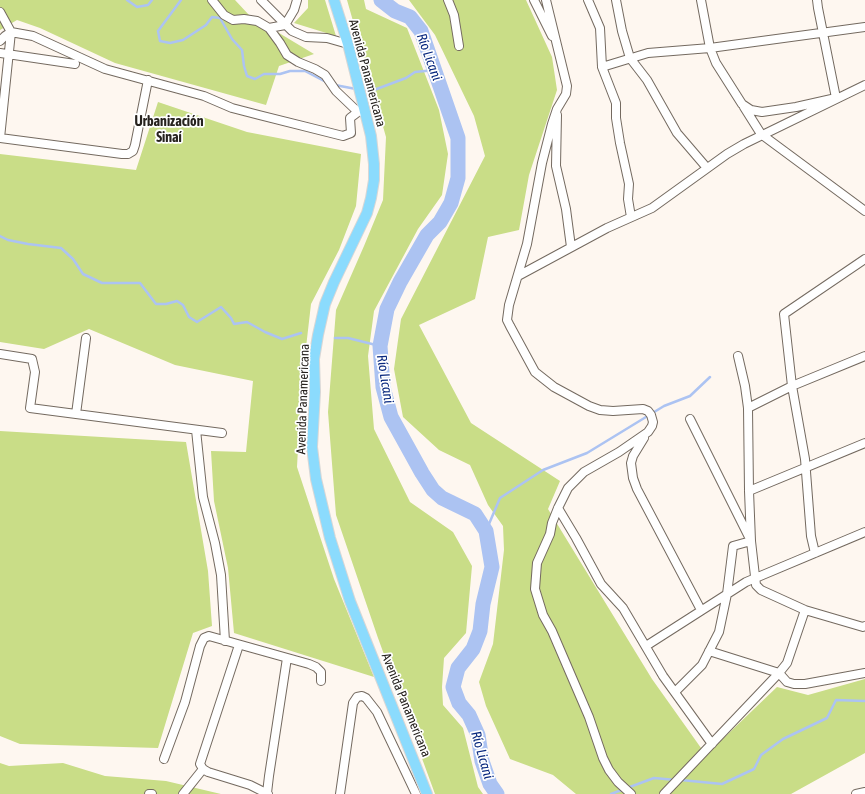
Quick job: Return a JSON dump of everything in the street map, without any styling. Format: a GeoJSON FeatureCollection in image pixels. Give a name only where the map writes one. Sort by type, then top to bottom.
{"type":"FeatureCollection","features":[{"type":"Feature","properties":{"kind":"main road","name":"Avenida Panamericana"},"geometry":{"type":"LineString","coordinates":[[334,0],[348,44],[357,80],[362,110],[371,136],[374,164],[371,198],[367,213],[325,304],[318,335],[314,359],[315,392],[312,447],[321,506],[348,594],[427,794]]}},
{"type":"Feature","properties":{"kind":"street"},"geometry":{"type":"LineString","coordinates":[[0,40],[11,32],[33,36],[106,69],[204,96],[232,108],[343,136],[351,134],[350,118],[362,110],[336,91],[325,75],[287,55],[269,28],[257,21],[244,19],[233,20],[224,15],[212,0]]}},
{"type":"Feature","properties":{"kind":"street"},"geometry":{"type":"LineString","coordinates":[[260,0],[292,32],[306,37],[327,38],[348,44]]}},
{"type":"Feature","properties":{"kind":"street"},"geometry":{"type":"LineString","coordinates":[[269,28],[285,25],[294,10],[297,0]]}},
{"type":"Feature","properties":{"kind":"street"},"geometry":{"type":"LineString","coordinates":[[448,0],[454,15],[459,46]]}},
{"type":"Feature","properties":{"kind":"street"},"geometry":{"type":"LineString","coordinates":[[534,0],[560,53]]}},
{"type":"Feature","properties":{"kind":"street"},"geometry":{"type":"LineString","coordinates":[[546,0],[567,86],[566,94],[552,124],[542,163],[527,244],[509,305],[507,320],[535,372],[554,387],[589,406],[600,410],[613,411],[643,409],[648,411],[651,415],[653,422],[652,426],[633,456],[631,463],[633,478],[637,489],[701,610]]}},
{"type":"Feature","properties":{"kind":"street"},"geometry":{"type":"LineString","coordinates":[[588,0],[600,28],[602,67],[616,103],[616,118],[619,137],[629,184],[628,199],[631,217]]}},
{"type":"Feature","properties":{"kind":"street"},"geometry":{"type":"LineString","coordinates":[[616,0],[622,31],[630,58],[647,80],[677,134],[707,168]]}},
{"type":"Feature","properties":{"kind":"street"},"geometry":{"type":"LineString","coordinates":[[701,0],[710,48],[716,63],[761,134],[865,211]]}},
{"type":"Feature","properties":{"kind":"street"},"geometry":{"type":"LineString","coordinates":[[817,0],[836,98]]}},
{"type":"Feature","properties":{"kind":"street"},"geometry":{"type":"LineString","coordinates":[[0,12],[11,32],[0,138],[128,154],[133,151],[135,144],[148,80]]}},
{"type":"Feature","properties":{"kind":"street"},"geometry":{"type":"LineString","coordinates":[[602,67],[648,53],[710,48],[865,27]]}},
{"type":"Feature","properties":{"kind":"street"},"geometry":{"type":"LineString","coordinates":[[0,53],[75,64]]}},
{"type":"Feature","properties":{"kind":"street"},"geometry":{"type":"LineString","coordinates":[[518,276],[606,228],[652,208],[727,154],[761,134],[788,123],[865,85]]}},
{"type":"Feature","properties":{"kind":"street"},"geometry":{"type":"LineString","coordinates":[[742,104],[751,110],[762,112],[796,107],[836,98]]}},
{"type":"Feature","properties":{"kind":"street"},"geometry":{"type":"LineString","coordinates":[[558,109],[556,166],[566,209],[571,247]]}},
{"type":"Feature","properties":{"kind":"street"},"geometry":{"type":"LineString","coordinates":[[815,553],[811,536],[806,467],[792,386],[784,314],[865,259]]}},
{"type":"Feature","properties":{"kind":"street"},"geometry":{"type":"LineString","coordinates":[[76,414],[86,338]]}},
{"type":"Feature","properties":{"kind":"street"},"geometry":{"type":"LineString","coordinates":[[0,354],[32,359],[36,372],[30,408],[222,433]]}},
{"type":"Feature","properties":{"kind":"street"},"geometry":{"type":"LineString","coordinates":[[738,356],[745,386],[748,408],[751,541],[756,585],[761,590],[805,610],[862,627],[865,626]]}},
{"type":"Feature","properties":{"kind":"street"},"geometry":{"type":"LineString","coordinates":[[748,408],[792,386],[865,356]]}},
{"type":"Feature","properties":{"kind":"street"},"geometry":{"type":"LineString","coordinates":[[690,419],[751,541]]}},
{"type":"Feature","properties":{"kind":"street"},"geometry":{"type":"LineString","coordinates":[[196,430],[203,497],[215,543],[220,575],[224,641]]}},
{"type":"Feature","properties":{"kind":"street"},"geometry":{"type":"LineString","coordinates":[[630,794],[618,782],[606,764],[589,717],[552,632],[543,615],[535,589],[538,563],[550,534],[552,523],[558,508],[568,488],[584,472],[619,452],[648,432]]}},
{"type":"Feature","properties":{"kind":"street"},"geometry":{"type":"LineString","coordinates":[[749,491],[865,443]]}},
{"type":"Feature","properties":{"kind":"street"},"geometry":{"type":"LineString","coordinates":[[558,508],[601,584],[623,608],[663,676],[712,744]]}},
{"type":"Feature","properties":{"kind":"street"},"geometry":{"type":"LineString","coordinates":[[646,646],[746,582],[865,532]]}},
{"type":"Feature","properties":{"kind":"street"},"geometry":{"type":"LineString","coordinates":[[675,692],[702,665],[719,632],[727,594],[733,546],[751,541]]}},
{"type":"Feature","properties":{"kind":"street"},"geometry":{"type":"LineString","coordinates":[[664,794],[779,674],[787,663],[805,610]]}},
{"type":"Feature","properties":{"kind":"street"},"geometry":{"type":"LineString","coordinates":[[164,759],[186,702],[200,646],[204,638],[209,636],[316,667],[321,672],[321,681]]}},
{"type":"Feature","properties":{"kind":"street"},"geometry":{"type":"LineString","coordinates":[[240,645],[200,764],[203,769],[208,772],[250,785],[268,793],[269,776],[287,658]]}},
{"type":"Feature","properties":{"kind":"street"},"geometry":{"type":"LineString","coordinates":[[709,651],[779,674],[787,682],[805,684],[865,673]]}},
{"type":"Feature","properties":{"kind":"street"},"geometry":{"type":"LineString","coordinates":[[340,794],[353,703],[358,697],[362,696],[366,698],[376,712],[416,794]]}},
{"type":"Feature","properties":{"kind":"street"},"geometry":{"type":"LineString","coordinates":[[183,794],[203,769]]}},
{"type":"Feature","properties":{"kind":"street"},"geometry":{"type":"LineString","coordinates":[[856,794],[865,792]]}},
{"type":"Feature","properties":{"kind":"green space"},"geometry":{"type":"Polygon","coordinates":[[[0,0],[235,0],[249,15],[314,54],[279,66],[266,105],[115,63],[40,28],[17,20],[0,30],[0,0]]]}},
{"type":"Feature","properties":{"kind":"green space"},"geometry":{"type":"Polygon","coordinates":[[[308,0],[325,0],[336,36],[294,23],[308,8],[308,0]]]}},
{"type":"Feature","properties":{"kind":"green space"},"geometry":{"type":"Polygon","coordinates":[[[347,0],[364,0],[366,9],[407,28],[439,110],[448,154],[442,195],[418,229],[374,311],[368,356],[374,429],[410,502],[453,532],[472,566],[466,633],[444,658],[442,687],[443,705],[463,728],[478,787],[483,794],[435,794],[378,638],[336,515],[328,412],[336,310],[383,200],[386,137],[347,0]]]}},
{"type":"Feature","properties":{"kind":"green space"},"geometry":{"type":"Polygon","coordinates":[[[409,0],[526,0],[552,57],[557,90],[529,175],[519,230],[488,237],[475,299],[419,325],[471,423],[560,481],[548,509],[652,679],[706,755],[777,687],[808,695],[865,679],[865,753],[791,794],[576,794],[553,775],[510,759],[486,706],[479,682],[493,644],[504,550],[503,526],[488,505],[470,465],[439,450],[403,417],[394,369],[401,319],[485,156],[474,116],[435,35],[409,0]]]}},
{"type":"Feature","properties":{"kind":"green space"},"geometry":{"type":"Polygon","coordinates":[[[158,102],[247,132],[361,154],[356,206],[339,250],[311,304],[301,391],[297,467],[334,579],[374,677],[234,633],[228,568],[214,501],[211,451],[246,452],[253,381],[175,365],[89,329],[44,349],[0,342],[0,154],[136,170],[158,102]]]}},
{"type":"Feature","properties":{"kind":"green space"},"geometry":{"type":"Polygon","coordinates":[[[0,431],[186,442],[208,571],[212,626],[193,633],[158,748],[20,744],[0,736],[0,431]]]}},
{"type":"Feature","properties":{"kind":"green space"},"geometry":{"type":"Polygon","coordinates":[[[0,763],[9,766],[63,763],[105,776],[166,781],[221,794],[0,794],[0,763]]]}},
{"type":"Feature","properties":{"kind":"waterway"},"geometry":{"type":"LineString","coordinates":[[127,0],[137,7],[148,5],[152,0]]}},
{"type":"Feature","properties":{"kind":"waterway"},"geometry":{"type":"LineString","coordinates":[[181,0],[158,31],[160,41],[170,43],[183,40],[206,25],[212,17],[220,18],[232,39],[242,50],[247,76],[255,79],[264,74],[305,71],[326,82]]}},
{"type":"Feature","properties":{"kind":"waterway","name":"Río Licani"},"geometry":{"type":"LineString","coordinates":[[381,0],[395,11],[410,17],[421,31],[458,138],[458,178],[451,203],[440,222],[427,235],[400,282],[387,309],[380,346],[383,387],[391,417],[422,473],[433,490],[442,498],[475,514],[486,531],[492,567],[483,604],[480,631],[473,649],[458,668],[453,687],[459,703],[469,715],[478,735],[482,761],[490,784],[497,794]]}},
{"type":"Feature","properties":{"kind":"waterway"},"geometry":{"type":"LineString","coordinates":[[363,89],[374,90],[406,78],[415,72],[435,70]]}},
{"type":"Feature","properties":{"kind":"waterway"},"geometry":{"type":"LineString","coordinates":[[335,85],[356,89]]}},
{"type":"Feature","properties":{"kind":"waterway"},"geometry":{"type":"LineString","coordinates":[[0,236],[8,240],[28,244],[61,248],[73,259],[83,274],[102,283],[140,283],[156,304],[166,304],[177,301],[183,305],[189,317],[197,322],[221,307],[231,318],[234,324],[247,322],[282,339],[301,333]]}},
{"type":"Feature","properties":{"kind":"waterway"},"geometry":{"type":"LineString","coordinates":[[335,338],[348,338],[380,346]]}},
{"type":"Feature","properties":{"kind":"waterway"},"geometry":{"type":"LineString","coordinates":[[486,531],[500,498],[543,470],[587,453],[664,406],[690,396],[710,377]]}},
{"type":"Feature","properties":{"kind":"waterway"},"geometry":{"type":"LineString","coordinates":[[681,780],[722,784],[754,769],[761,755],[783,739],[827,718],[836,700],[865,701]]}},
{"type":"Feature","properties":{"kind":"waterway"},"geometry":{"type":"LineString","coordinates":[[611,794],[654,778],[676,780]]}},
{"type":"Feature","properties":{"kind":"district","name":"Urbanización Sinaí"},"geometry":{"type":"Point","coordinates":[169,130]}}]}
